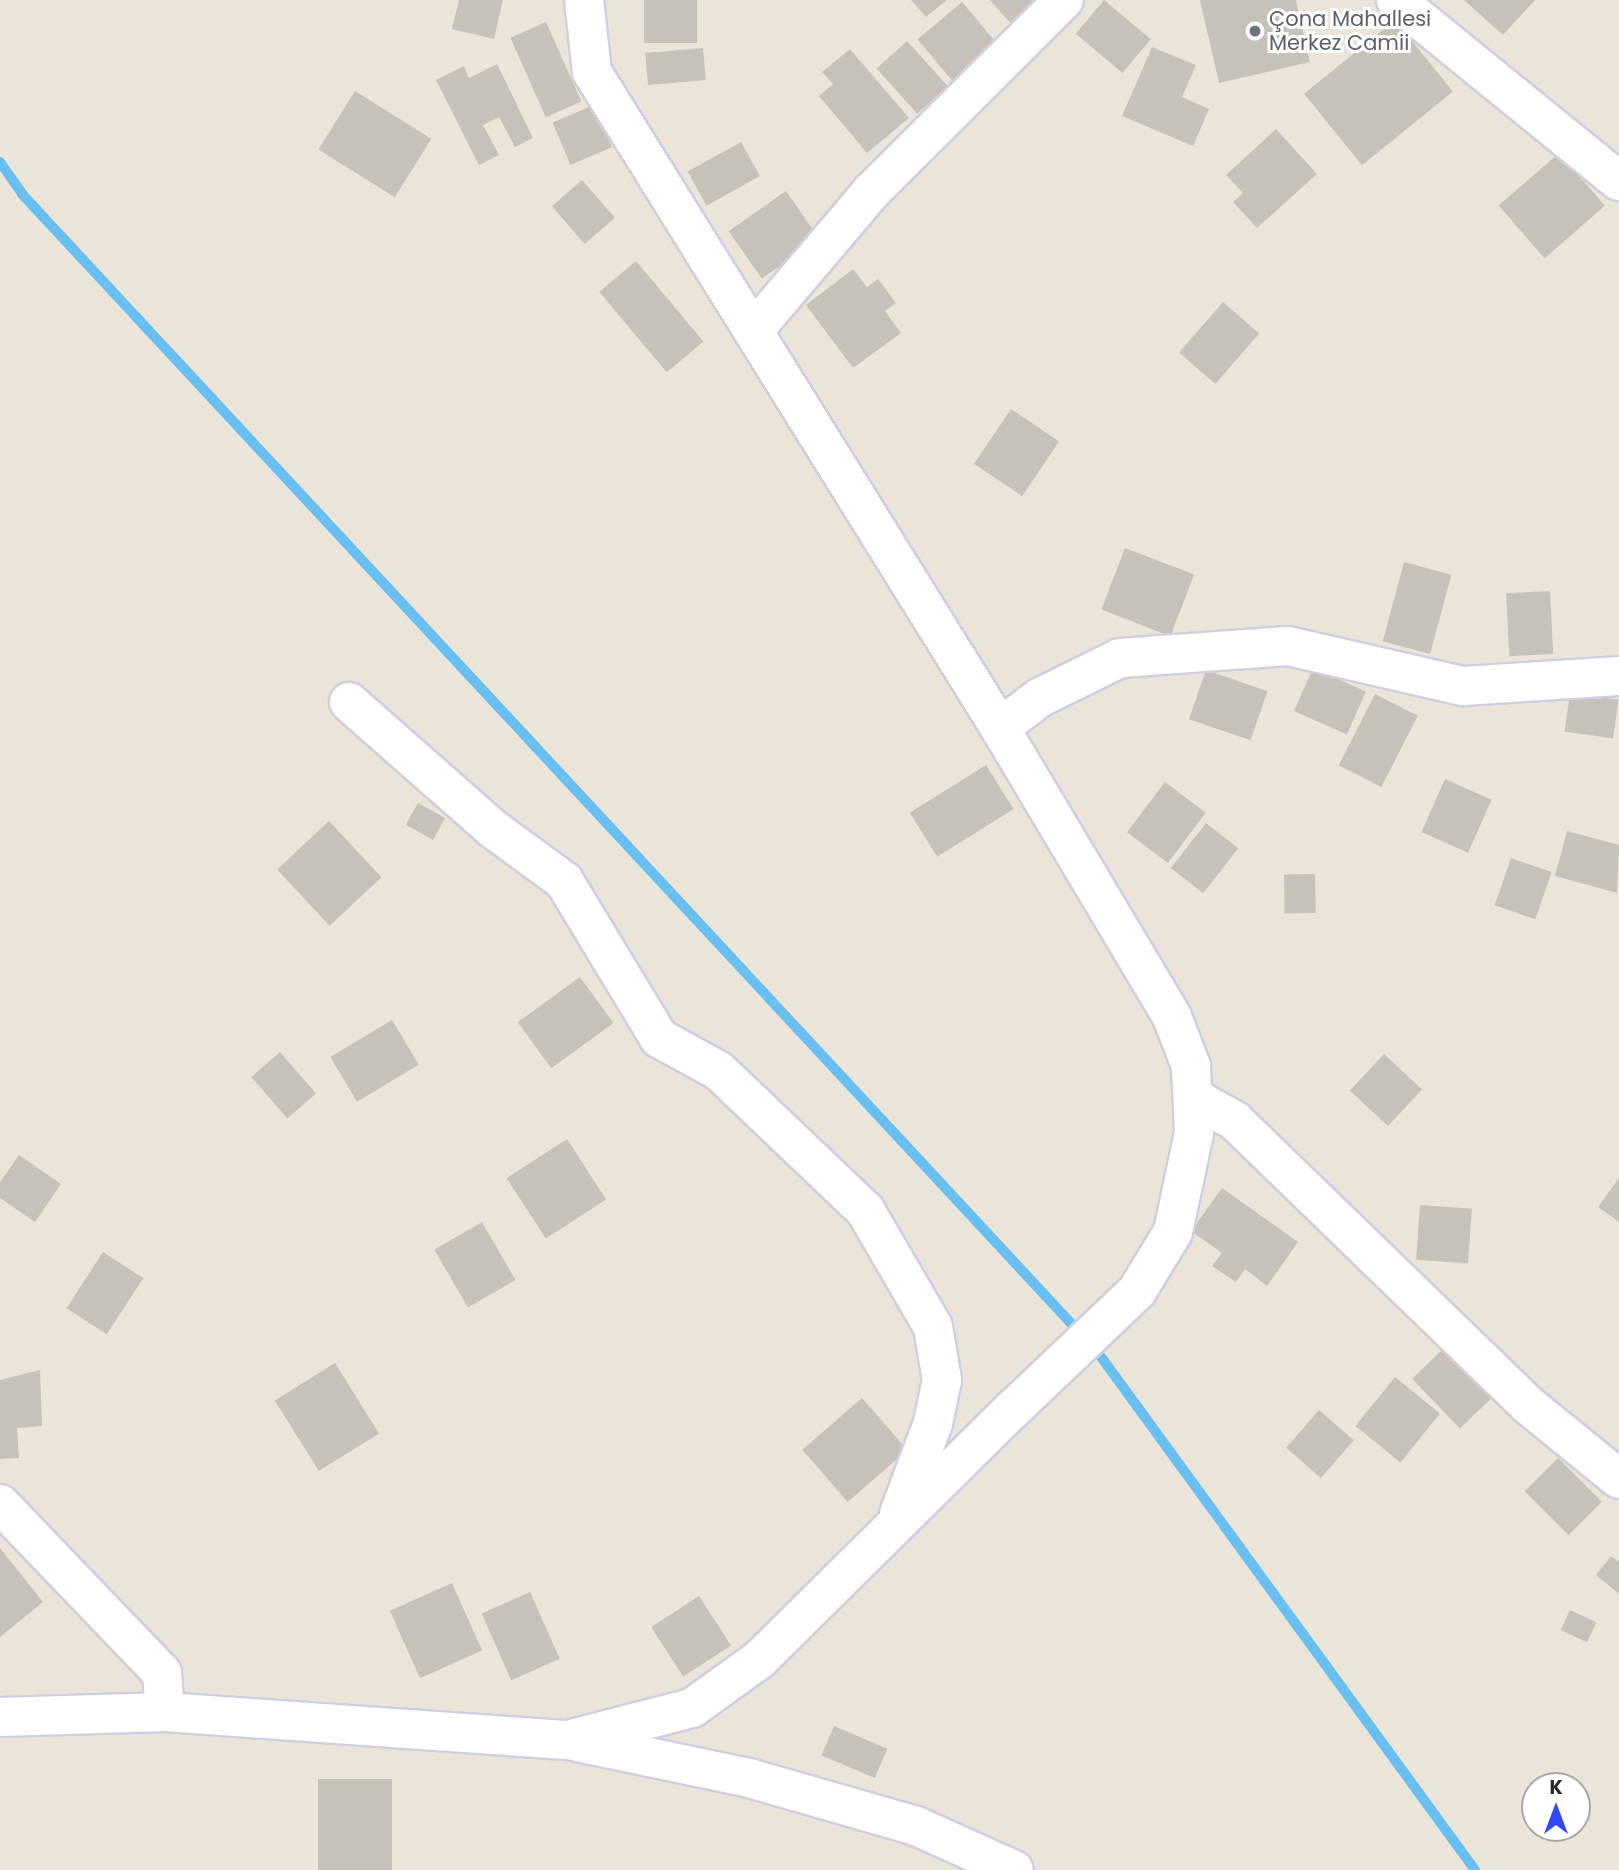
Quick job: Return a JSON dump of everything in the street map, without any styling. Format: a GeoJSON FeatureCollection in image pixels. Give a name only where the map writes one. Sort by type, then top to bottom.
{"type":"FeatureCollection","features":[{"type":"Feature","properties":{"kind":"street"},"geometry":{"type":"LineString","coordinates":[[568,1740],[692,1708],[760,1658],[1137,1291],[1173,1232],[1185,1189],[1196,1099],[1172,1017],[1000,728],[592,72],[584,0]]}},
{"type":"Feature","properties":{"kind":"street"},"geometry":{"type":"LineString","coordinates":[[754,330],[871,192],[1064,0]]}},
{"type":"Feature","properties":{"kind":"street"},"geometry":{"type":"LineString","coordinates":[[1396,0],[1619,181]]}},
{"type":"Feature","properties":{"kind":"street"},"geometry":{"type":"LineString","coordinates":[[1000,728],[1039,698],[1120,658],[1288,646],[1463,686],[1619,676]]}},
{"type":"Feature","properties":{"kind":"street"},"geometry":{"type":"LineString","coordinates":[[349,702],[493,829],[565,881],[659,1038],[719,1071],[865,1210],[905,1268],[933,1327],[942,1380],[933,1423],[894,1525]]}},
{"type":"Feature","properties":{"kind":"street"},"geometry":{"type":"LineString","coordinates":[[1196,1099],[1235,1121],[1528,1405],[1619,1479]]}},
{"type":"Feature","properties":{"kind":"street"},"geometry":{"type":"LineString","coordinates":[[0,1504],[162,1673],[165,1712]]}},
{"type":"Feature","properties":{"kind":"street"},"geometry":{"type":"LineString","coordinates":[[0,1717],[165,1712],[568,1740],[749,1778],[916,1826],[1014,1870]]}},
{"type":"Feature","properties":{"kind":"building"},"geometry":{"type":"Polygon","coordinates":[[[459,0],[503,0],[494,39],[452,29],[459,0]]]}},
{"type":"Feature","properties":{"kind":"building"},"geometry":{"type":"Polygon","coordinates":[[[644,0],[697,0],[697,43],[644,43],[644,0]]]}},
{"type":"Feature","properties":{"kind":"building"},"geometry":{"type":"Polygon","coordinates":[[[911,0],[947,0],[926,17],[911,0]]]}},
{"type":"Feature","properties":{"kind":"building"},"geometry":{"type":"Polygon","coordinates":[[[990,0],[1039,0],[1011,24],[990,0]]]}},
{"type":"Feature","properties":{"kind":"building"},"geometry":{"type":"Polygon","coordinates":[[[1104,0],[1151,39],[1122,73],[1076,34],[1104,0]]]}},
{"type":"Feature","properties":{"kind":"building","name":"Çona Mahallesi Merkez Camii"},"geometry":{"type":"Polygon","coordinates":[[[1200,0],[1296,0],[1310,62],[1219,83],[1200,0]]]}},
{"type":"Feature","properties":{"kind":"building"},"geometry":{"type":"Polygon","coordinates":[[[1464,0],[1535,0],[1503,35],[1464,0]]]}},
{"type":"Feature","properties":{"kind":"building"},"geometry":{"type":"Polygon","coordinates":[[[962,2],[997,43],[952,81],[918,39],[962,2]]]}},
{"type":"Feature","properties":{"kind":"building"},"geometry":{"type":"Polygon","coordinates":[[[1395,20],[1453,91],[1362,165],[1304,94],[1395,20]]]}},
{"type":"Feature","properties":{"kind":"building"},"geometry":{"type":"Polygon","coordinates":[[[546,22],[581,101],[546,117],[510,38],[546,22]]]}},
{"type":"Feature","properties":{"kind":"building"},"geometry":{"type":"Polygon","coordinates":[[[907,41],[948,86],[917,114],[877,68],[907,41]]]}},
{"type":"Feature","properties":{"kind":"building"},"geometry":{"type":"Polygon","coordinates":[[[1152,47],[1196,65],[1182,97],[1209,109],[1193,146],[1122,116],[1152,47]]]}},
{"type":"Feature","properties":{"kind":"building"},"geometry":{"type":"Polygon","coordinates":[[[703,48],[706,80],[648,85],[645,53],[703,48]]]}},
{"type":"Feature","properties":{"kind":"building"},"geometry":{"type":"Polygon","coordinates":[[[850,49],[909,118],[867,153],[819,96],[833,84],[822,72],[850,49]]]}},
{"type":"Feature","properties":{"kind":"building"},"geometry":{"type":"Polygon","coordinates":[[[497,64],[533,138],[515,147],[499,117],[483,125],[499,155],[479,165],[436,80],[464,66],[469,78],[497,64]]]}},
{"type":"Feature","properties":{"kind":"building"},"geometry":{"type":"Polygon","coordinates":[[[355,91],[431,139],[395,197],[318,150],[355,91]]]}},
{"type":"Feature","properties":{"kind":"building"},"geometry":{"type":"Polygon","coordinates":[[[594,105],[612,147],[571,165],[553,123],[594,105]]]}},
{"type":"Feature","properties":{"kind":"building"},"geometry":{"type":"Polygon","coordinates":[[[1276,129],[1317,174],[1257,228],[1233,202],[1243,193],[1226,175],[1276,129]]]}},
{"type":"Feature","properties":{"kind":"building"},"geometry":{"type":"Polygon","coordinates":[[[741,142],[760,176],[707,206],[688,172],[741,142]]]}},
{"type":"Feature","properties":{"kind":"building"},"geometry":{"type":"Polygon","coordinates":[[[1559,153],[1605,206],[1545,258],[1499,205],[1559,153]]]}},
{"type":"Feature","properties":{"kind":"building"},"geometry":{"type":"Polygon","coordinates":[[[582,180],[615,218],[585,244],[552,206],[582,180]]]}},
{"type":"Feature","properties":{"kind":"building"},"geometry":{"type":"Polygon","coordinates":[[[786,191],[819,239],[762,279],[729,231],[786,191]]]}},
{"type":"Feature","properties":{"kind":"building"},"geometry":{"type":"Polygon","coordinates":[[[636,261],[703,341],[667,372],[599,292],[636,261]]]}},
{"type":"Feature","properties":{"kind":"building"},"geometry":{"type":"Polygon","coordinates":[[[853,269],[867,287],[878,279],[896,303],[885,311],[901,333],[853,368],[806,305],[853,269]]]}},
{"type":"Feature","properties":{"kind":"building"},"geometry":{"type":"Polygon","coordinates":[[[1223,302],[1259,333],[1215,384],[1179,353],[1223,302]]]}},
{"type":"Feature","properties":{"kind":"building"},"geometry":{"type":"Polygon","coordinates":[[[1011,409],[1059,441],[1022,496],[974,464],[1011,409]]]}},
{"type":"Feature","properties":{"kind":"building"},"geometry":{"type":"Polygon","coordinates":[[[1125,548],[1194,575],[1170,636],[1101,610],[1125,548]]]}},
{"type":"Feature","properties":{"kind":"building"},"geometry":{"type":"Polygon","coordinates":[[[1404,562],[1451,575],[1430,654],[1383,641],[1404,562]]]}},
{"type":"Feature","properties":{"kind":"building"},"geometry":{"type":"Polygon","coordinates":[[[1550,591],[1553,654],[1509,656],[1506,593],[1550,591]]]}},
{"type":"Feature","properties":{"kind":"building"},"geometry":{"type":"Polygon","coordinates":[[[1313,668],[1366,692],[1347,735],[1294,711],[1313,668]]]}},
{"type":"Feature","properties":{"kind":"building"},"geometry":{"type":"Polygon","coordinates":[[[1206,670],[1267,691],[1251,740],[1189,719],[1206,670]]]}},
{"type":"Feature","properties":{"kind":"building"},"geometry":{"type":"Polygon","coordinates":[[[1570,693],[1619,700],[1613,738],[1565,732],[1570,693]]]}},
{"type":"Feature","properties":{"kind":"building"},"geometry":{"type":"Polygon","coordinates":[[[1375,694],[1418,716],[1381,787],[1339,765],[1375,694]]]}},
{"type":"Feature","properties":{"kind":"building"},"geometry":{"type":"Polygon","coordinates":[[[986,765],[1014,809],[937,857],[910,813],[986,765]]]}},
{"type":"Feature","properties":{"kind":"building"},"geometry":{"type":"Polygon","coordinates":[[[1445,779],[1492,800],[1468,853],[1421,832],[1445,779]]]}},
{"type":"Feature","properties":{"kind":"building"},"geometry":{"type":"Polygon","coordinates":[[[1165,782],[1206,813],[1168,863],[1127,832],[1165,782]]]}},
{"type":"Feature","properties":{"kind":"building"},"geometry":{"type":"Polygon","coordinates":[[[418,803],[445,818],[433,840],[406,825],[418,803]]]}},
{"type":"Feature","properties":{"kind":"building"},"geometry":{"type":"Polygon","coordinates":[[[329,821],[382,877],[330,926],[277,869],[329,821]]]}},
{"type":"Feature","properties":{"kind":"building"},"geometry":{"type":"Polygon","coordinates":[[[1206,823],[1238,848],[1203,893],[1171,868],[1206,823]]]}},
{"type":"Feature","properties":{"kind":"building"},"geometry":{"type":"Polygon","coordinates":[[[1567,831],[1619,845],[1617,893],[1555,876],[1567,831]]]}},
{"type":"Feature","properties":{"kind":"building"},"geometry":{"type":"Polygon","coordinates":[[[1511,858],[1552,872],[1535,919],[1495,905],[1511,858]]]}},
{"type":"Feature","properties":{"kind":"building"},"geometry":{"type":"Polygon","coordinates":[[[1315,874],[1316,913],[1285,914],[1284,875],[1315,874]]]}},
{"type":"Feature","properties":{"kind":"building"},"geometry":{"type":"Polygon","coordinates":[[[580,977],[614,1023],[551,1068],[518,1022],[580,977]]]}},
{"type":"Feature","properties":{"kind":"building"},"geometry":{"type":"Polygon","coordinates":[[[392,1020],[419,1065],[357,1102],[330,1057],[392,1020]]]}},
{"type":"Feature","properties":{"kind":"building"},"geometry":{"type":"Polygon","coordinates":[[[280,1052],[316,1094],[287,1118],[251,1077],[280,1052]]]}},
{"type":"Feature","properties":{"kind":"building"},"geometry":{"type":"Polygon","coordinates":[[[1384,1054],[1422,1089],[1388,1126],[1350,1091],[1384,1054]]]}},
{"type":"Feature","properties":{"kind":"building"},"geometry":{"type":"Polygon","coordinates":[[[567,1139],[606,1199],[546,1239],[507,1178],[567,1139]]]}},
{"type":"Feature","properties":{"kind":"building"},"geometry":{"type":"Polygon","coordinates":[[[19,1155],[61,1184],[35,1222],[0,1198],[0,1182],[19,1155]]]}},
{"type":"Feature","properties":{"kind":"building"},"geometry":{"type":"Polygon","coordinates":[[[1619,1178],[1619,1222],[1598,1207],[1619,1178]]]}},
{"type":"Feature","properties":{"kind":"building"},"geometry":{"type":"Polygon","coordinates":[[[1222,1188],[1298,1242],[1267,1286],[1245,1269],[1236,1282],[1212,1266],[1222,1253],[1191,1231],[1222,1188]]]}},
{"type":"Feature","properties":{"kind":"building"},"geometry":{"type":"Polygon","coordinates":[[[1420,1205],[1472,1209],[1468,1263],[1416,1260],[1420,1205]]]}},
{"type":"Feature","properties":{"kind":"building"},"geometry":{"type":"Polygon","coordinates":[[[482,1222],[516,1280],[468,1308],[434,1250],[482,1222]]]}},
{"type":"Feature","properties":{"kind":"building"},"geometry":{"type":"Polygon","coordinates":[[[103,1252],[143,1278],[107,1334],[67,1308],[103,1252]]]}},
{"type":"Feature","properties":{"kind":"building"},"geometry":{"type":"Polygon","coordinates":[[[1443,1349],[1491,1399],[1460,1429],[1412,1379],[1443,1349]]]}},
{"type":"Feature","properties":{"kind":"building"},"geometry":{"type":"Polygon","coordinates":[[[335,1363],[379,1433],[319,1471],[275,1401],[335,1363]]]}},
{"type":"Feature","properties":{"kind":"building"},"geometry":{"type":"Polygon","coordinates":[[[40,1370],[42,1426],[17,1428],[19,1458],[0,1459],[0,1380],[40,1370]]]}},
{"type":"Feature","properties":{"kind":"building"},"geometry":{"type":"Polygon","coordinates":[[[1395,1377],[1440,1414],[1400,1462],[1355,1426],[1395,1377]]]}},
{"type":"Feature","properties":{"kind":"building"},"geometry":{"type":"Polygon","coordinates":[[[862,1398],[907,1450],[848,1502],[802,1450],[862,1398]]]}},
{"type":"Feature","properties":{"kind":"building"},"geometry":{"type":"Polygon","coordinates":[[[1319,1410],[1354,1440],[1321,1478],[1286,1448],[1319,1410]]]}},
{"type":"Feature","properties":{"kind":"building"},"geometry":{"type":"Polygon","coordinates":[[[1558,1458],[1602,1502],[1569,1535],[1525,1491],[1558,1458]]]}},
{"type":"Feature","properties":{"kind":"building"},"geometry":{"type":"Polygon","coordinates":[[[0,1548],[43,1602],[0,1637],[0,1548]]]}},
{"type":"Feature","properties":{"kind":"building"},"geometry":{"type":"Polygon","coordinates":[[[1611,1556],[1619,1562],[1619,1594],[1596,1575],[1611,1556]]]}},
{"type":"Feature","properties":{"kind":"building"},"geometry":{"type":"Polygon","coordinates":[[[452,1583],[482,1651],[420,1678],[390,1611],[452,1583]]]}},
{"type":"Feature","properties":{"kind":"building"},"geometry":{"type":"Polygon","coordinates":[[[530,1592],[560,1659],[511,1680],[482,1614],[530,1592]]]}},
{"type":"Feature","properties":{"kind":"building"},"geometry":{"type":"Polygon","coordinates":[[[699,1596],[731,1645],[683,1677],[651,1627],[699,1596]]]}},
{"type":"Feature","properties":{"kind":"building"},"geometry":{"type":"Polygon","coordinates":[[[1570,1610],[1596,1622],[1587,1642],[1561,1630],[1570,1610]]]}},
{"type":"Feature","properties":{"kind":"building"},"geometry":{"type":"Polygon","coordinates":[[[834,1726],[887,1749],[875,1778],[821,1755],[834,1726]]]}},
{"type":"Feature","properties":{"kind":"building"},"geometry":{"type":"Polygon","coordinates":[[[318,1779],[392,1779],[392,1870],[318,1870],[318,1779]]]}},
{"type":"Feature","properties":{"kind":"waterway"},"geometry":{"type":"LineString","coordinates":[[0,162],[22,194],[1096,1350],[1475,1870]]}},
{"type":"Feature","properties":{"kind":"place","name":"Çona Mahallesi Merkez Camii"},"geometry":{"type":"Point","coordinates":[1255,31]}}]}
